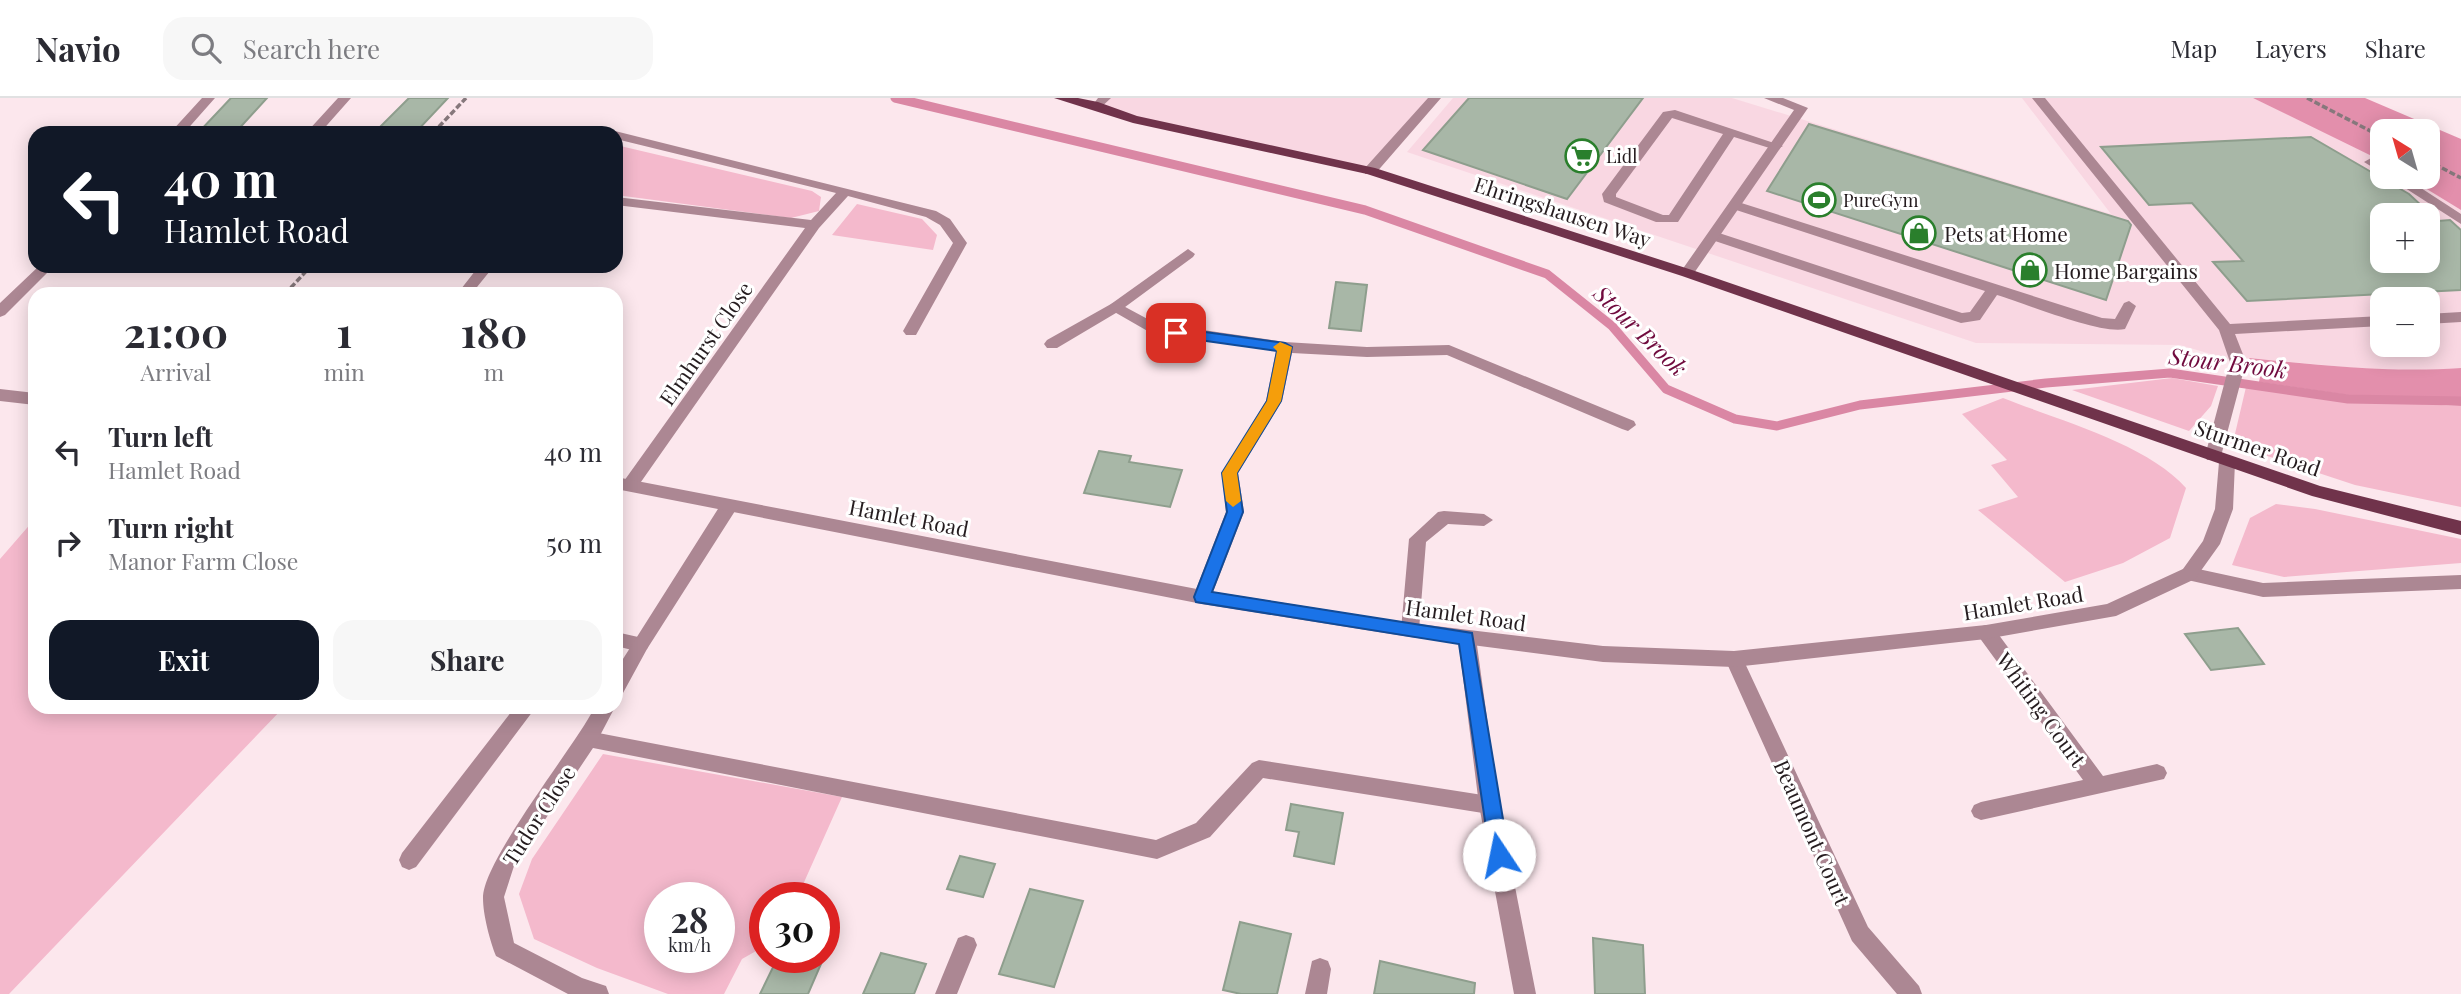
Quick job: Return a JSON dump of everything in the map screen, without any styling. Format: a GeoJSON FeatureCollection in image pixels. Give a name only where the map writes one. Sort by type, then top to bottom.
{"type":"FeatureCollection","features":[{"type":"Feature","properties":{"kind":"main road","name":"Ehringshausen Way"},"geometry":{"type":"LineString","coordinates":[[1060,98],[1102,102],[1133,119],[1370,171],[1688,273],[2044,397]]}},
{"type":"Feature","properties":{"kind":"main road","name":"Sturmer Road"},"geometry":{"type":"LineString","coordinates":[[2044,397],[2318,492],[2461,528]]}},
{"type":"Feature","properties":{"kind":"street"},"geometry":{"type":"LineString","coordinates":[[183,126],[209,98]]}},
{"type":"Feature","properties":{"kind":"street"},"geometry":{"type":"LineString","coordinates":[[319,126],[345,98]]}},
{"type":"Feature","properties":{"kind":"street"},"geometry":{"type":"LineString","coordinates":[[1370,171],[1435,98]]}},
{"type":"Feature","properties":{"kind":"street"},"geometry":{"type":"LineString","coordinates":[[1688,273],[1802,108],[1770,98]]}},
{"type":"Feature","properties":{"kind":"street"},"geometry":{"type":"LineString","coordinates":[[2046,102],[2226,329],[2370,322]]}},
{"type":"Feature","properties":{"kind":"street"},"geometry":{"type":"LineString","coordinates":[[1731,132],[1673,219],[1661,219],[1609,199],[1609,194],[1663,117],[1675,114],[1776,146]]}},
{"type":"Feature","properties":{"kind":"street"},"geometry":{"type":"LineString","coordinates":[[623,137],[845,191],[931,214],[945,222],[960,243],[911,331]]}},
{"type":"Feature","properties":{"kind":"street"},"geometry":{"type":"LineString","coordinates":[[2413,189],[2461,220]]}},
{"type":"Feature","properties":{"kind":"street","name":"Elmhurst Close"},"geometry":{"type":"LineString","coordinates":[[623,484],[814,225],[845,191]]}},
{"type":"Feature","properties":{"kind":"street"},"geometry":{"type":"LineString","coordinates":[[623,202],[814,225]]}},
{"type":"Feature","properties":{"kind":"street"},"geometry":{"type":"LineString","coordinates":[[1735,205],[2116,326],[2120,325],[2129,306]]}},
{"type":"Feature","properties":{"kind":"street"},"geometry":{"type":"LineString","coordinates":[[1714,236],[1961,318],[1975,316],[1994,288]]}},
{"type":"Feature","properties":{"kind":"street"},"geometry":{"type":"LineString","coordinates":[[1052,344],[1152,284],[1188,254]]}},
{"type":"Feature","properties":{"kind":"street"},"geometry":{"type":"LineString","coordinates":[[4,304],[39,273]]}},
{"type":"Feature","properties":{"kind":"street"},"geometry":{"type":"LineString","coordinates":[[470,287],[481,273]]}},
{"type":"Feature","properties":{"kind":"street"},"geometry":{"type":"LineString","coordinates":[[1116,307],[1151,328],[1285,347],[1367,352],[1449,350],[1628,425]]}},
{"type":"Feature","properties":{"kind":"street"},"geometry":{"type":"LineString","coordinates":[[2440,318],[2461,317]]}},
{"type":"Feature","properties":{"kind":"street","name":"Hamlet Road"},"geometry":{"type":"LineString","coordinates":[[623,484],[1202,597],[1410,630],[1603,654],[1734,659],[1986,632],[2110,611],[2189,574],[2211,544],[2224,509],[2220,459],[2238,362],[2226,329]]}},
{"type":"Feature","properties":{"kind":"street"},"geometry":{"type":"LineString","coordinates":[[1202,597],[1235,512],[1230,473],[1274,401],[1285,347]]}},
{"type":"Feature","properties":{"kind":"street"},"geometry":{"type":"LineString","coordinates":[[0,395],[28,398]]}},
{"type":"Feature","properties":{"kind":"street"},"geometry":{"type":"LineString","coordinates":[[623,674],[729,506]]}},
{"type":"Feature","properties":{"kind":"street"},"geometry":{"type":"LineString","coordinates":[[1410,630],[1418,539],[1444,517],[1483,520]]}},
{"type":"Feature","properties":{"kind":"street"},"geometry":{"type":"LineString","coordinates":[[2189,574],[2263,590],[2461,582]]}},
{"type":"Feature","properties":{"kind":"street","name":"Whiting Court"},"geometry":{"type":"LineString","coordinates":[[1986,632],[2098,785]]}},
{"type":"Feature","properties":{"kind":"street"},"geometry":{"type":"LineString","coordinates":[[1466,638],[1489,805],[1525,994]]}},
{"type":"Feature","properties":{"kind":"street"},"geometry":{"type":"LineString","coordinates":[[623,640],[640,644]]}},
{"type":"Feature","properties":{"kind":"street","name":"Beaumont Court"},"geometry":{"type":"LineString","coordinates":[[1734,659],[1860,934],[1911,994]]}},
{"type":"Feature","properties":{"kind":"street"},"geometry":{"type":"LineString","coordinates":[[409,860],[521,714]]}},
{"type":"Feature","properties":{"kind":"street","name":"Tudor Close"},"geometry":{"type":"LineString","coordinates":[[582,992],[504,949],[493,897],[505,862],[588,739],[601,714]]}},
{"type":"Feature","properties":{"kind":"street"},"geometry":{"type":"LineString","coordinates":[[588,739],[1157,850],[1203,830],[1259,769],[1489,805]]}},
{"type":"Feature","properties":{"kind":"street","name":"Whiting Court"},"geometry":{"type":"LineString","coordinates":[[1981,811],[2157,773]]}},
{"type":"Feature","properties":{"kind":"street"},"geometry":{"type":"LineString","coordinates":[[946,994],[966,945]]}},
{"type":"Feature","properties":{"kind":"street"},"geometry":{"type":"LineString","coordinates":[[1315,994],[1320,969]]}},
{"type":"Feature","properties":{"kind":"path"},"geometry":{"type":"LineString","coordinates":[[440,126],[466,98]]}},
{"type":"Feature","properties":{"kind":"path"},"geometry":{"type":"LineString","coordinates":[[2307,98],[2370,131]]}},
{"type":"Feature","properties":{"kind":"path"},"geometry":{"type":"LineString","coordinates":[[2440,167],[2461,178]]}},
{"type":"Feature","properties":{"kind":"path"},"geometry":{"type":"LineString","coordinates":[[292,287],[304,273]]}},
{"type":"Feature","properties":{"kind":"shaded area"},"geometry":{"type":"Polygon","coordinates":[[[1105,98],[1435,98],[1370,171],[1133,119],[1098,106],[1105,98]]]}},
{"type":"Feature","properties":{"kind":"shaded area"},"geometry":{"type":"Polygon","coordinates":[[[1453,98],[1732,98],[2111,214],[2022,98],[2253,98],[2370,154],[2370,189],[2427,189],[2461,210],[2461,368],[2425,371],[2356,368],[2249,358],[2238,362],[2180,345],[1976,343],[1407,152],[1453,98]]]}},
{"type":"Feature","properties":{"kind":"shaded area"},"geometry":{"type":"Polygon","coordinates":[[[2253,98],[2365,98],[2414,119],[2370,119],[2370,155],[2253,98]]]}},
{"type":"Feature","properties":{"kind":"shaded area"},"geometry":{"type":"Polygon","coordinates":[[[2440,130],[2461,139],[2461,210],[2427,189],[2440,189],[2440,130]]]}},
{"type":"Feature","properties":{"kind":"shaded area"},"geometry":{"type":"Polygon","coordinates":[[[623,147],[812,191],[821,197],[819,211],[791,218],[623,196],[623,147]]]}},
{"type":"Feature","properties":{"kind":"shaded area"},"geometry":{"type":"Polygon","coordinates":[[[857,204],[922,219],[937,235],[933,250],[832,235],[857,204]]]}},
{"type":"Feature","properties":{"kind":"shaded area"},"geometry":{"type":"Polygon","coordinates":[[[2249,358],[2381,369],[2461,368],[2461,406],[2389,401],[2259,382],[2261,372],[2249,358]]]}},
{"type":"Feature","properties":{"kind":"shaded area"},"geometry":{"type":"Polygon","coordinates":[[[2172,378],[2218,386],[2211,406],[2189,431],[2072,390],[2172,378]]]}},
{"type":"Feature","properties":{"kind":"shaded area"},"geometry":{"type":"Polygon","coordinates":[[[2246,387],[2365,401],[2461,406],[2461,507],[2355,485],[2246,449],[2234,438],[2246,387]]]}},
{"type":"Feature","properties":{"kind":"shaded area"},"geometry":{"type":"Polygon","coordinates":[[[2003,398],[2126,446],[2169,472],[2186,488],[2170,538],[2123,563],[2065,582],[1978,510],[2018,497],[1991,465],[2007,460],[1962,414],[2003,398]]]}},
{"type":"Feature","properties":{"kind":"shaded area"},"geometry":{"type":"Polygon","coordinates":[[[2276,504],[2315,509],[2461,539],[2461,563],[2284,577],[2232,565],[2250,518],[2276,504]]]}},
{"type":"Feature","properties":{"kind":"shaded area"},"geometry":{"type":"Polygon","coordinates":[[[28,527],[28,714],[277,714],[9,994],[0,994],[0,559],[28,527]]]}},
{"type":"Feature","properties":{"kind":"shaded area"},"geometry":{"type":"Polygon","coordinates":[[[603,754],[842,797],[804,882],[749,882],[749,955],[742,959],[735,973],[735,882],[644,882],[644,973],[735,973],[724,994],[668,994],[597,968],[534,939],[519,894],[532,859],[603,754]]]}},
{"type":"Feature","properties":{"kind":"building"},"geometry":{"type":"Polygon","coordinates":[[[231,98],[267,98],[241,126],[205,126],[231,98]]]}},
{"type":"Feature","properties":{"kind":"building"},"geometry":{"type":"Polygon","coordinates":[[[409,98],[448,98],[422,126],[381,126],[409,98]]]}},
{"type":"Feature","properties":{"kind":"building"},"geometry":{"type":"Polygon","coordinates":[[[1469,98],[1643,98],[1567,199],[1423,150],[1469,98]]]}},
{"type":"Feature","properties":{"kind":"building"},"geometry":{"type":"Polygon","coordinates":[[[1809,124],[2128,221],[2131,225],[2106,300],[1767,191],[1809,124]]]}},
{"type":"Feature","properties":{"kind":"building"},"geometry":{"type":"Polygon","coordinates":[[[2311,137],[2370,171],[2370,189],[2400,189],[2419,203],[2370,203],[2370,273],[2440,273],[2440,221],[2450,220],[2461,230],[2461,290],[2440,291],[2440,287],[2370,287],[2370,295],[2247,301],[2213,262],[2243,261],[2192,203],[2149,205],[2101,147],[2311,137]]]}},
{"type":"Feature","properties":{"kind":"building"},"geometry":{"type":"Polygon","coordinates":[[[1336,282],[1367,285],[1361,331],[1329,328],[1336,282]]]}},
{"type":"Feature","properties":{"kind":"building"},"geometry":{"type":"Polygon","coordinates":[[[1099,451],[1131,456],[1129,462],[1182,470],[1170,507],[1084,493],[1099,451]]]}},
{"type":"Feature","properties":{"kind":"building"},"geometry":{"type":"Polygon","coordinates":[[[2238,628],[2264,664],[2211,670],[2185,634],[2238,628]]]}},
{"type":"Feature","properties":{"kind":"building"},"geometry":{"type":"Polygon","coordinates":[[[1291,804],[1343,813],[1334,864],[1294,856],[1299,832],[1286,830],[1291,804]]]}},
{"type":"Feature","properties":{"kind":"building"},"geometry":{"type":"Polygon","coordinates":[[[960,856],[995,864],[983,897],[947,889],[960,856]]]}},
{"type":"Feature","properties":{"kind":"building"},"geometry":{"type":"Polygon","coordinates":[[[1030,889],[1083,901],[1054,987],[999,974],[1030,889]]]}},
{"type":"Feature","properties":{"kind":"building"},"geometry":{"type":"Polygon","coordinates":[[[1240,922],[1291,934],[1277,994],[1241,994],[1223,990],[1240,922]]]}},
{"type":"Feature","properties":{"kind":"building"},"geometry":{"type":"Polygon","coordinates":[[[1593,938],[1643,945],[1645,994],[1595,994],[1593,938]]]}},
{"type":"Feature","properties":{"kind":"building"},"geometry":{"type":"Polygon","coordinates":[[[881,953],[926,964],[914,994],[863,994],[881,953]]]}},
{"type":"Feature","properties":{"kind":"building"},"geometry":{"type":"Polygon","coordinates":[[[1380,961],[1475,983],[1474,994],[1374,994],[1380,961]]]}},
{"type":"Feature","properties":{"kind":"building"},"geometry":{"type":"Polygon","coordinates":[[[770,973],[817,973],[808,994],[760,994],[770,973]]]}},
{"type":"Feature","properties":{"kind":"waterway","name":"Stour Brook"},"geometry":{"type":"LineString","coordinates":[[895,98],[1365,210],[1547,274],[1612,326],[1666,389],[1735,419],[1777,426],[1860,405],[2046,383],[2170,373],[2348,399],[2461,401]]}},
{"type":"Feature","properties":{"kind":"slow traffic"},"geometry":{"type":"LineString","coordinates":[[1233,501],[1230,473],[1274,401],[1285,347],[1280,347]]}},
{"type":"Feature","properties":{"kind":"place","name":"Lidl"},"geometry":{"type":"Point","coordinates":[1582,156]}},
{"type":"Feature","properties":{"kind":"place","name":"PureGym"},"geometry":{"type":"Point","coordinates":[1819,200]}},
{"type":"Feature","properties":{"kind":"place","name":"Pets at Home"},"geometry":{"type":"Point","coordinates":[1919,233]}},
{"type":"Feature","properties":{"kind":"place","name":"Home Bargains"},"geometry":{"type":"Point","coordinates":[2030,270]}},
{"type":"Feature","properties":{"kind":"route"},"geometry":{"type":"LineString","coordinates":[[1176,333],[1285,347],[1274,401],[1230,473],[1235,512],[1202,597],[1466,638],[1489,805],[1499,855]]}}]}
